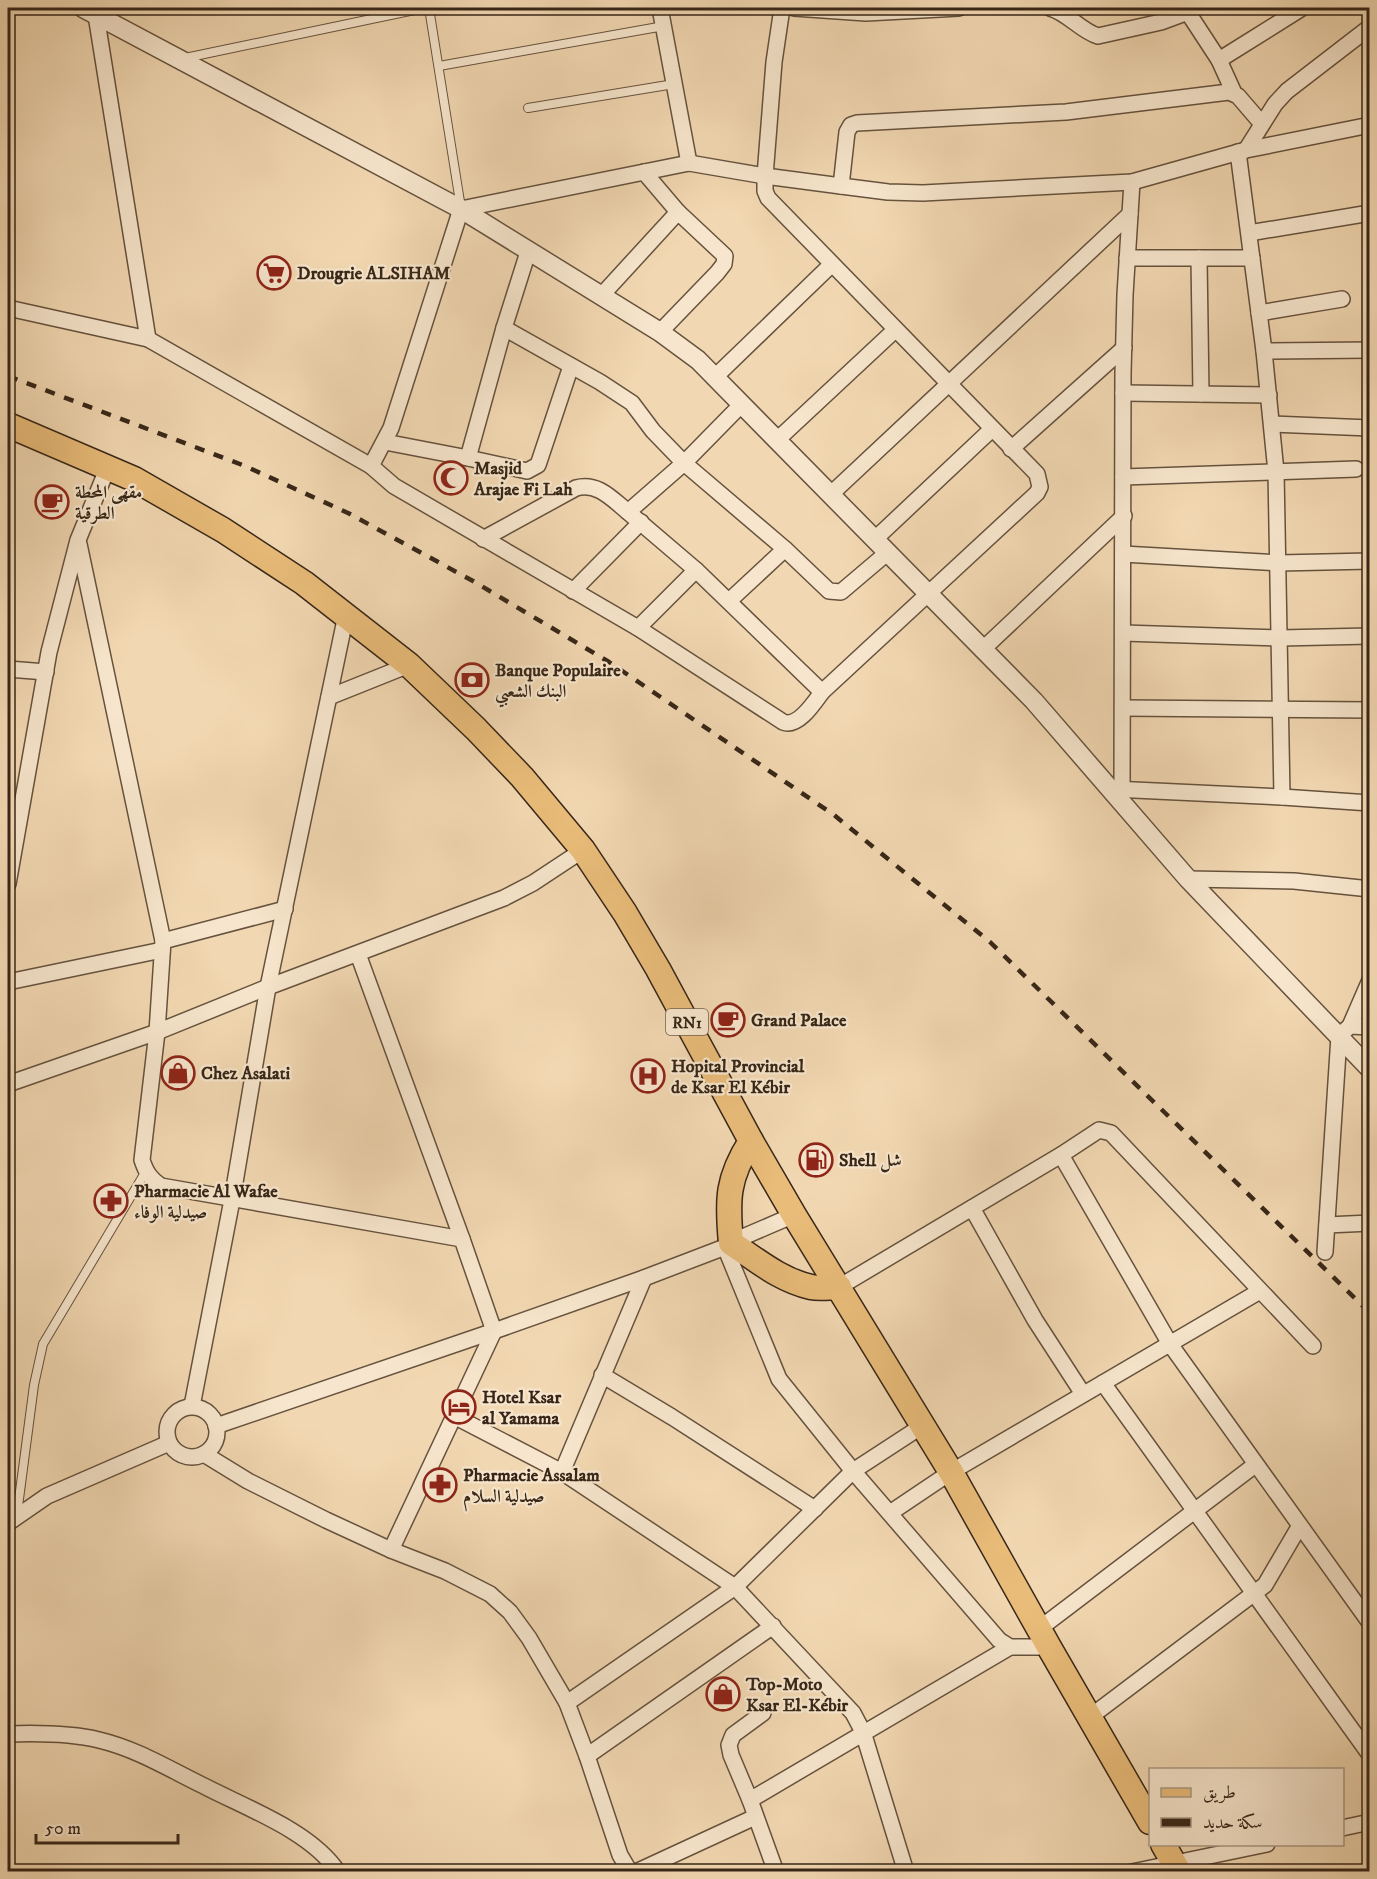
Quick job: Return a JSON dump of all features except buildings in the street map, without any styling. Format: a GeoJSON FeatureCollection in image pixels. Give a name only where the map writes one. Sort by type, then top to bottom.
{"type":"FeatureCollection","features":[{"type":"Feature","properties":{"kind":"main road","name":"RN1"},"geometry":{"type":"LineString","coordinates":[[8,425],[134,479],[223,530],[304,583],[409,665],[476,729],[522,777],[583,850],[625,913],[658,969],[751,1142],[951,1472],[1149,1820]]}},
{"type":"Feature","properties":{"kind":"main road"},"geometry":{"type":"LineString","coordinates":[[751,1142],[738,1161],[733,1175],[728,1245],[783,1277],[812,1287],[839,1287]]}},
{"type":"Feature","properties":{"kind":"street"},"geometry":{"type":"LineString","coordinates":[[660,8],[689,163]]}},
{"type":"Feature","properties":{"kind":"street"},"geometry":{"type":"LineString","coordinates":[[8,308],[148,339],[371,466],[394,486],[638,628],[788,724],[794,723],[822,692],[928,596],[1037,493],[1040,487],[1037,474],[772,204],[765,191],[765,176],[774,62],[782,8]]}},
{"type":"Feature","properties":{"kind":"street"},"geometry":{"type":"LineString","coordinates":[[794,8],[866,13],[959,8]]}},
{"type":"Feature","properties":{"kind":"street"},"geometry":{"type":"LineString","coordinates":[[1050,8],[1098,36],[1161,22],[1186,10],[1219,60],[1234,93],[1262,124]]}},
{"type":"Feature","properties":{"kind":"street"},"geometry":{"type":"LineString","coordinates":[[1219,60],[1302,8]]}},
{"type":"Feature","properties":{"kind":"street"},"geometry":{"type":"LineString","coordinates":[[93,10],[179,60],[461,209],[660,332],[698,360],[982,651],[1034,701],[1116,789],[1188,879],[1344,1031],[1370,1069]]}},
{"type":"Feature","properties":{"kind":"street"},"geometry":{"type":"LineString","coordinates":[[93,10],[148,339]]}},
{"type":"Feature","properties":{"kind":"street"},"geometry":{"type":"LineString","coordinates":[[1282,797],[1276,472],[1242,151],[1275,104],[1287,91],[1370,27]]}},
{"type":"Feature","properties":{"kind":"street"},"geometry":{"type":"LineString","coordinates":[[841,186],[847,132],[851,125],[857,123],[1066,112],[1234,93]]}},
{"type":"Feature","properties":{"kind":"street"},"geometry":{"type":"LineString","coordinates":[[461,209],[689,163],[765,176],[888,192],[923,193],[1132,182],[1242,151],[1370,124]]}},
{"type":"Feature","properties":{"kind":"street"},"geometry":{"type":"LineString","coordinates":[[644,172],[678,212],[725,256],[717,273],[660,332]]}},
{"type":"Feature","properties":{"kind":"street"},"geometry":{"type":"LineString","coordinates":[[1116,789],[1123,708],[1123,393],[1132,182]]}},
{"type":"Feature","properties":{"kind":"street"},"geometry":{"type":"LineString","coordinates":[[371,466],[386,441],[461,209]]}},
{"type":"Feature","properties":{"kind":"street"},"geometry":{"type":"LineString","coordinates":[[601,296],[678,212]]}},
{"type":"Feature","properties":{"kind":"street"},"geometry":{"type":"LineString","coordinates":[[1249,233],[1370,213]]}},
{"type":"Feature","properties":{"kind":"street"},"geometry":{"type":"LineString","coordinates":[[830,495],[1130,214]]}},
{"type":"Feature","properties":{"kind":"street"},"geometry":{"type":"LineString","coordinates":[[468,458],[528,252]]}},
{"type":"Feature","properties":{"kind":"street"},"geometry":{"type":"LineString","coordinates":[[1127,258],[1252,258]]}},
{"type":"Feature","properties":{"kind":"street"},"geometry":{"type":"LineString","coordinates":[[1198,258],[1202,394]]}},
{"type":"Feature","properties":{"kind":"street"},"geometry":{"type":"LineString","coordinates":[[715,377],[831,265]]}},
{"type":"Feature","properties":{"kind":"street"},"geometry":{"type":"LineString","coordinates":[[1259,313],[1342,299]]}},
{"type":"Feature","properties":{"kind":"street"},"geometry":{"type":"LineString","coordinates":[[504,328],[617,392],[632,403],[653,431],[684,463],[785,549],[829,591],[841,592],[887,553]]}},
{"type":"Feature","properties":{"kind":"street"},"geometry":{"type":"LineString","coordinates":[[777,440],[895,330]]}},
{"type":"Feature","properties":{"kind":"street"},"geometry":{"type":"LineString","coordinates":[[1011,448],[1124,348]]}},
{"type":"Feature","properties":{"kind":"street"},"geometry":{"type":"LineString","coordinates":[[1264,351],[1370,350]]}},
{"type":"Feature","properties":{"kind":"street"},"geometry":{"type":"LineString","coordinates":[[386,441],[527,471],[538,465],[571,366]]}},
{"type":"Feature","properties":{"kind":"street"},"geometry":{"type":"LineString","coordinates":[[1123,393],[1269,395]]}},
{"type":"Feature","properties":{"kind":"street"},"geometry":{"type":"LineString","coordinates":[[628,512],[684,463],[742,404]]}},
{"type":"Feature","properties":{"kind":"street"},"geometry":{"type":"LineString","coordinates":[[1272,424],[1370,428]]}},
{"type":"Feature","properties":{"kind":"street"},"geometry":{"type":"LineString","coordinates":[[874,540],[992,429]]}},
{"type":"Feature","properties":{"kind":"street"},"geometry":{"type":"LineString","coordinates":[[8,884],[46,672],[78,540],[108,467]]}},
{"type":"Feature","properties":{"kind":"street"},"geometry":{"type":"LineString","coordinates":[[1124,477],[1356,469]]}},
{"type":"Feature","properties":{"kind":"street"},"geometry":{"type":"LineString","coordinates":[[483,539],[576,488],[594,487],[604,492],[696,570],[822,692]]}},
{"type":"Feature","properties":{"kind":"street"},"geometry":{"type":"LineString","coordinates":[[982,651],[1124,516]]}},
{"type":"Feature","properties":{"kind":"street"},"geometry":{"type":"LineString","coordinates":[[573,591],[640,522]]}},
{"type":"Feature","properties":{"kind":"street"},"geometry":{"type":"LineString","coordinates":[[78,540],[162,945],[157,1032],[142,1160],[146,1171],[160,1186],[462,1239]]}},
{"type":"Feature","properties":{"kind":"street"},"geometry":{"type":"LineString","coordinates":[[729,601],[785,549]]}},
{"type":"Feature","properties":{"kind":"street"},"geometry":{"type":"LineString","coordinates":[[1123,554],[1279,562],[1370,561]]}},
{"type":"Feature","properties":{"kind":"street"},"geometry":{"type":"LineString","coordinates":[[638,628],[696,570]]}},
{"type":"Feature","properties":{"kind":"street"},"geometry":{"type":"LineString","coordinates":[[192,1406],[232,1200],[268,987],[346,615]]}},
{"type":"Feature","properties":{"kind":"street"},"geometry":{"type":"LineString","coordinates":[[1123,633],[1280,638],[1370,636]]}},
{"type":"Feature","properties":{"kind":"street"},"geometry":{"type":"LineString","coordinates":[[329,697],[409,665]]}},
{"type":"Feature","properties":{"kind":"street"},"geometry":{"type":"LineString","coordinates":[[8,669],[46,672]]}},
{"type":"Feature","properties":{"kind":"street"},"geometry":{"type":"LineString","coordinates":[[1123,708],[1370,710]]}},
{"type":"Feature","properties":{"kind":"street"},"geometry":{"type":"LineString","coordinates":[[1116,789],[1370,803]]}},
{"type":"Feature","properties":{"kind":"street"},"geometry":{"type":"LineString","coordinates":[[8,1084],[157,1032],[268,987],[519,892],[583,850]]}},
{"type":"Feature","properties":{"kind":"street"},"geometry":{"type":"LineString","coordinates":[[1188,879],[1294,881],[1370,888]]}},
{"type":"Feature","properties":{"kind":"street"},"geometry":{"type":"LineString","coordinates":[[8,982],[162,945],[285,909]]}},
{"type":"Feature","properties":{"kind":"street"},"geometry":{"type":"LineString","coordinates":[[358,954],[494,1331],[391,1550]]}},
{"type":"Feature","properties":{"kind":"street"},"geometry":{"type":"LineString","coordinates":[[1325,1251],[1344,1031],[1370,980]]}},
{"type":"Feature","properties":{"kind":"street"},"geometry":{"type":"LineString","coordinates":[[1344,1031],[1370,1027]]}},
{"type":"Feature","properties":{"kind":"street"},"geometry":{"type":"LineString","coordinates":[[839,1287],[1099,1130],[1111,1133],[1314,1346]]}},
{"type":"Feature","properties":{"kind":"street"},"geometry":{"type":"LineString","coordinates":[[1061,1155],[1170,1344],[1370,1623]]}},
{"type":"Feature","properties":{"kind":"street"},"geometry":{"type":"LineString","coordinates":[[972,1208],[1035,1320],[1083,1394]]}},
{"type":"Feature","properties":{"kind":"street"},"geometry":{"type":"LineString","coordinates":[[216,1426],[644,1278],[728,1245],[794,1215]]}},
{"type":"Feature","properties":{"kind":"street"},"geometry":{"type":"LineString","coordinates":[[1327,1225],[1370,1222]]}},
{"type":"Feature","properties":{"kind":"street"},"geometry":{"type":"LineString","coordinates":[[728,1245],[779,1379],[988,1629],[1010,1647]]}},
{"type":"Feature","properties":{"kind":"street"},"geometry":{"type":"LineString","coordinates":[[562,1472],[644,1278]]}},
{"type":"Feature","properties":{"kind":"street"},"geometry":{"type":"LineString","coordinates":[[890,1513],[951,1472],[1260,1291]]}},
{"type":"Feature","properties":{"kind":"street"},"geometry":{"type":"LineString","coordinates":[[602,1375],[815,1509]]}},
{"type":"Feature","properties":{"kind":"street"},"geometry":{"type":"LineString","coordinates":[[1103,1383],[1370,1755]]}},
{"type":"Feature","properties":{"kind":"street"},"geometry":{"type":"LineString","coordinates":[[192,1406],[203,1409],[212,1416],[216,1426],[215,1442],[204,1454],[194,1457],[184,1456],[175,1451],[166,1435],[170,1418],[176,1412],[192,1406]]}},
{"type":"Feature","properties":{"kind":"street"},"geometry":{"type":"LineString","coordinates":[[454,1416],[562,1472],[735,1587],[853,1713],[863,1732],[906,1872]]}},
{"type":"Feature","properties":{"kind":"street"},"geometry":{"type":"LineString","coordinates":[[567,1703],[735,1587],[854,1471],[922,1425]]}},
{"type":"Feature","properties":{"kind":"street"},"geometry":{"type":"LineString","coordinates":[[12,1520],[47,1496],[169,1443]]}},
{"type":"Feature","properties":{"kind":"street"},"geometry":{"type":"LineString","coordinates":[[204,1454],[248,1481],[326,1520],[391,1550],[445,1571],[490,1594],[510,1612],[529,1638],[567,1703],[620,1855],[630,1872]]}},
{"type":"Feature","properties":{"kind":"street"},"geometry":{"type":"LineString","coordinates":[[750,1800],[1010,1647],[1044,1638],[1195,1511],[1255,1465]]}},
{"type":"Feature","properties":{"kind":"street"},"geometry":{"type":"LineString","coordinates":[[1090,1717],[1265,1585],[1299,1527]]}},
{"type":"Feature","properties":{"kind":"street"},"geometry":{"type":"LineString","coordinates":[[587,1756],[773,1626]]}},
{"type":"Feature","properties":{"kind":"street"},"geometry":{"type":"LineString","coordinates":[[763,1713],[733,1735],[729,1745],[776,1872]]}},
{"type":"Feature","properties":{"kind":"street"},"geometry":{"type":"LineString","coordinates":[[8,1734],[77,1736],[120,1745],[272,1820],[318,1848],[338,1872]]}},
{"type":"Feature","properties":{"kind":"street"},"geometry":{"type":"LineString","coordinates":[[636,1872],[755,1816]]}},
{"type":"Feature","properties":{"kind":"street"},"geometry":{"type":"LineString","coordinates":[[1344,1828],[1370,1822]]}},
{"type":"Feature","properties":{"kind":"street"},"geometry":{"type":"LineString","coordinates":[[1132,1872],[1172,1860],[1261,1846]]}},
{"type":"Feature","properties":{"kind":"lane"},"geometry":{"type":"LineString","coordinates":[[179,60],[424,8]]}},
{"type":"Feature","properties":{"kind":"lane"},"geometry":{"type":"LineString","coordinates":[[429,8],[461,209]]}},
{"type":"Feature","properties":{"kind":"lane"},"geometry":{"type":"LineString","coordinates":[[439,66],[664,26]]}},
{"type":"Feature","properties":{"kind":"lane"},"geometry":{"type":"LineString","coordinates":[[528,108],[674,84]]}},
{"type":"Feature","properties":{"kind":"lane"},"geometry":{"type":"LineString","coordinates":[[12,1520],[34,1385],[44,1344],[146,1171]]}},
{"type":"Feature","properties":{"kind":"railway"},"geometry":{"type":"LineString","coordinates":[[8,376],[245,466],[348,513],[473,581],[609,662],[834,815],[990,942],[1370,1313]]}},
{"type":"Feature","properties":{"kind":"place","name":"Drougrie ALSIHAM"},"geometry":{"type":"Point","coordinates":[274,273]}},
{"type":"Feature","properties":{"kind":"place","name":"Masjid Arajae Fi Lah"},"geometry":{"type":"Point","coordinates":[451,478]}},
{"type":"Feature","properties":{"kind":"place","name":"مقهى المحطة الطرقية"},"geometry":{"type":"Point","coordinates":[52,502]}},
{"type":"Feature","properties":{"kind":"place","name":"Banque Populaire البنك الشعبي"},"geometry":{"type":"Point","coordinates":[472,680]}},
{"type":"Feature","properties":{"kind":"place","name":"Grand Palace"},"geometry":{"type":"Point","coordinates":[728,1020]}},
{"type":"Feature","properties":{"kind":"place","name":"Chez Asalati"},"geometry":{"type":"Point","coordinates":[178,1073]}},
{"type":"Feature","properties":{"kind":"place","name":"Hopital Provincial de Ksar El Kébir"},"geometry":{"type":"Point","coordinates":[648,1076]}},
{"type":"Feature","properties":{"kind":"place","name":"Shell شل"},"geometry":{"type":"Point","coordinates":[816,1160]}},
{"type":"Feature","properties":{"kind":"place","name":"Pharmacie Al Wafae صيدلية الوفاء"},"geometry":{"type":"Point","coordinates":[111,1201]}},
{"type":"Feature","properties":{"kind":"place","name":"Hotel Ksar al Yamama"},"geometry":{"type":"Point","coordinates":[459,1407]}},
{"type":"Feature","properties":{"kind":"place","name":"Pharmacie Assalam صيدلية السلام"},"geometry":{"type":"Point","coordinates":[440,1485]}},
{"type":"Feature","properties":{"kind":"place","name":"Top-Moto Ksar El-Kébir"},"geometry":{"type":"Point","coordinates":[723,1694]}}]}
